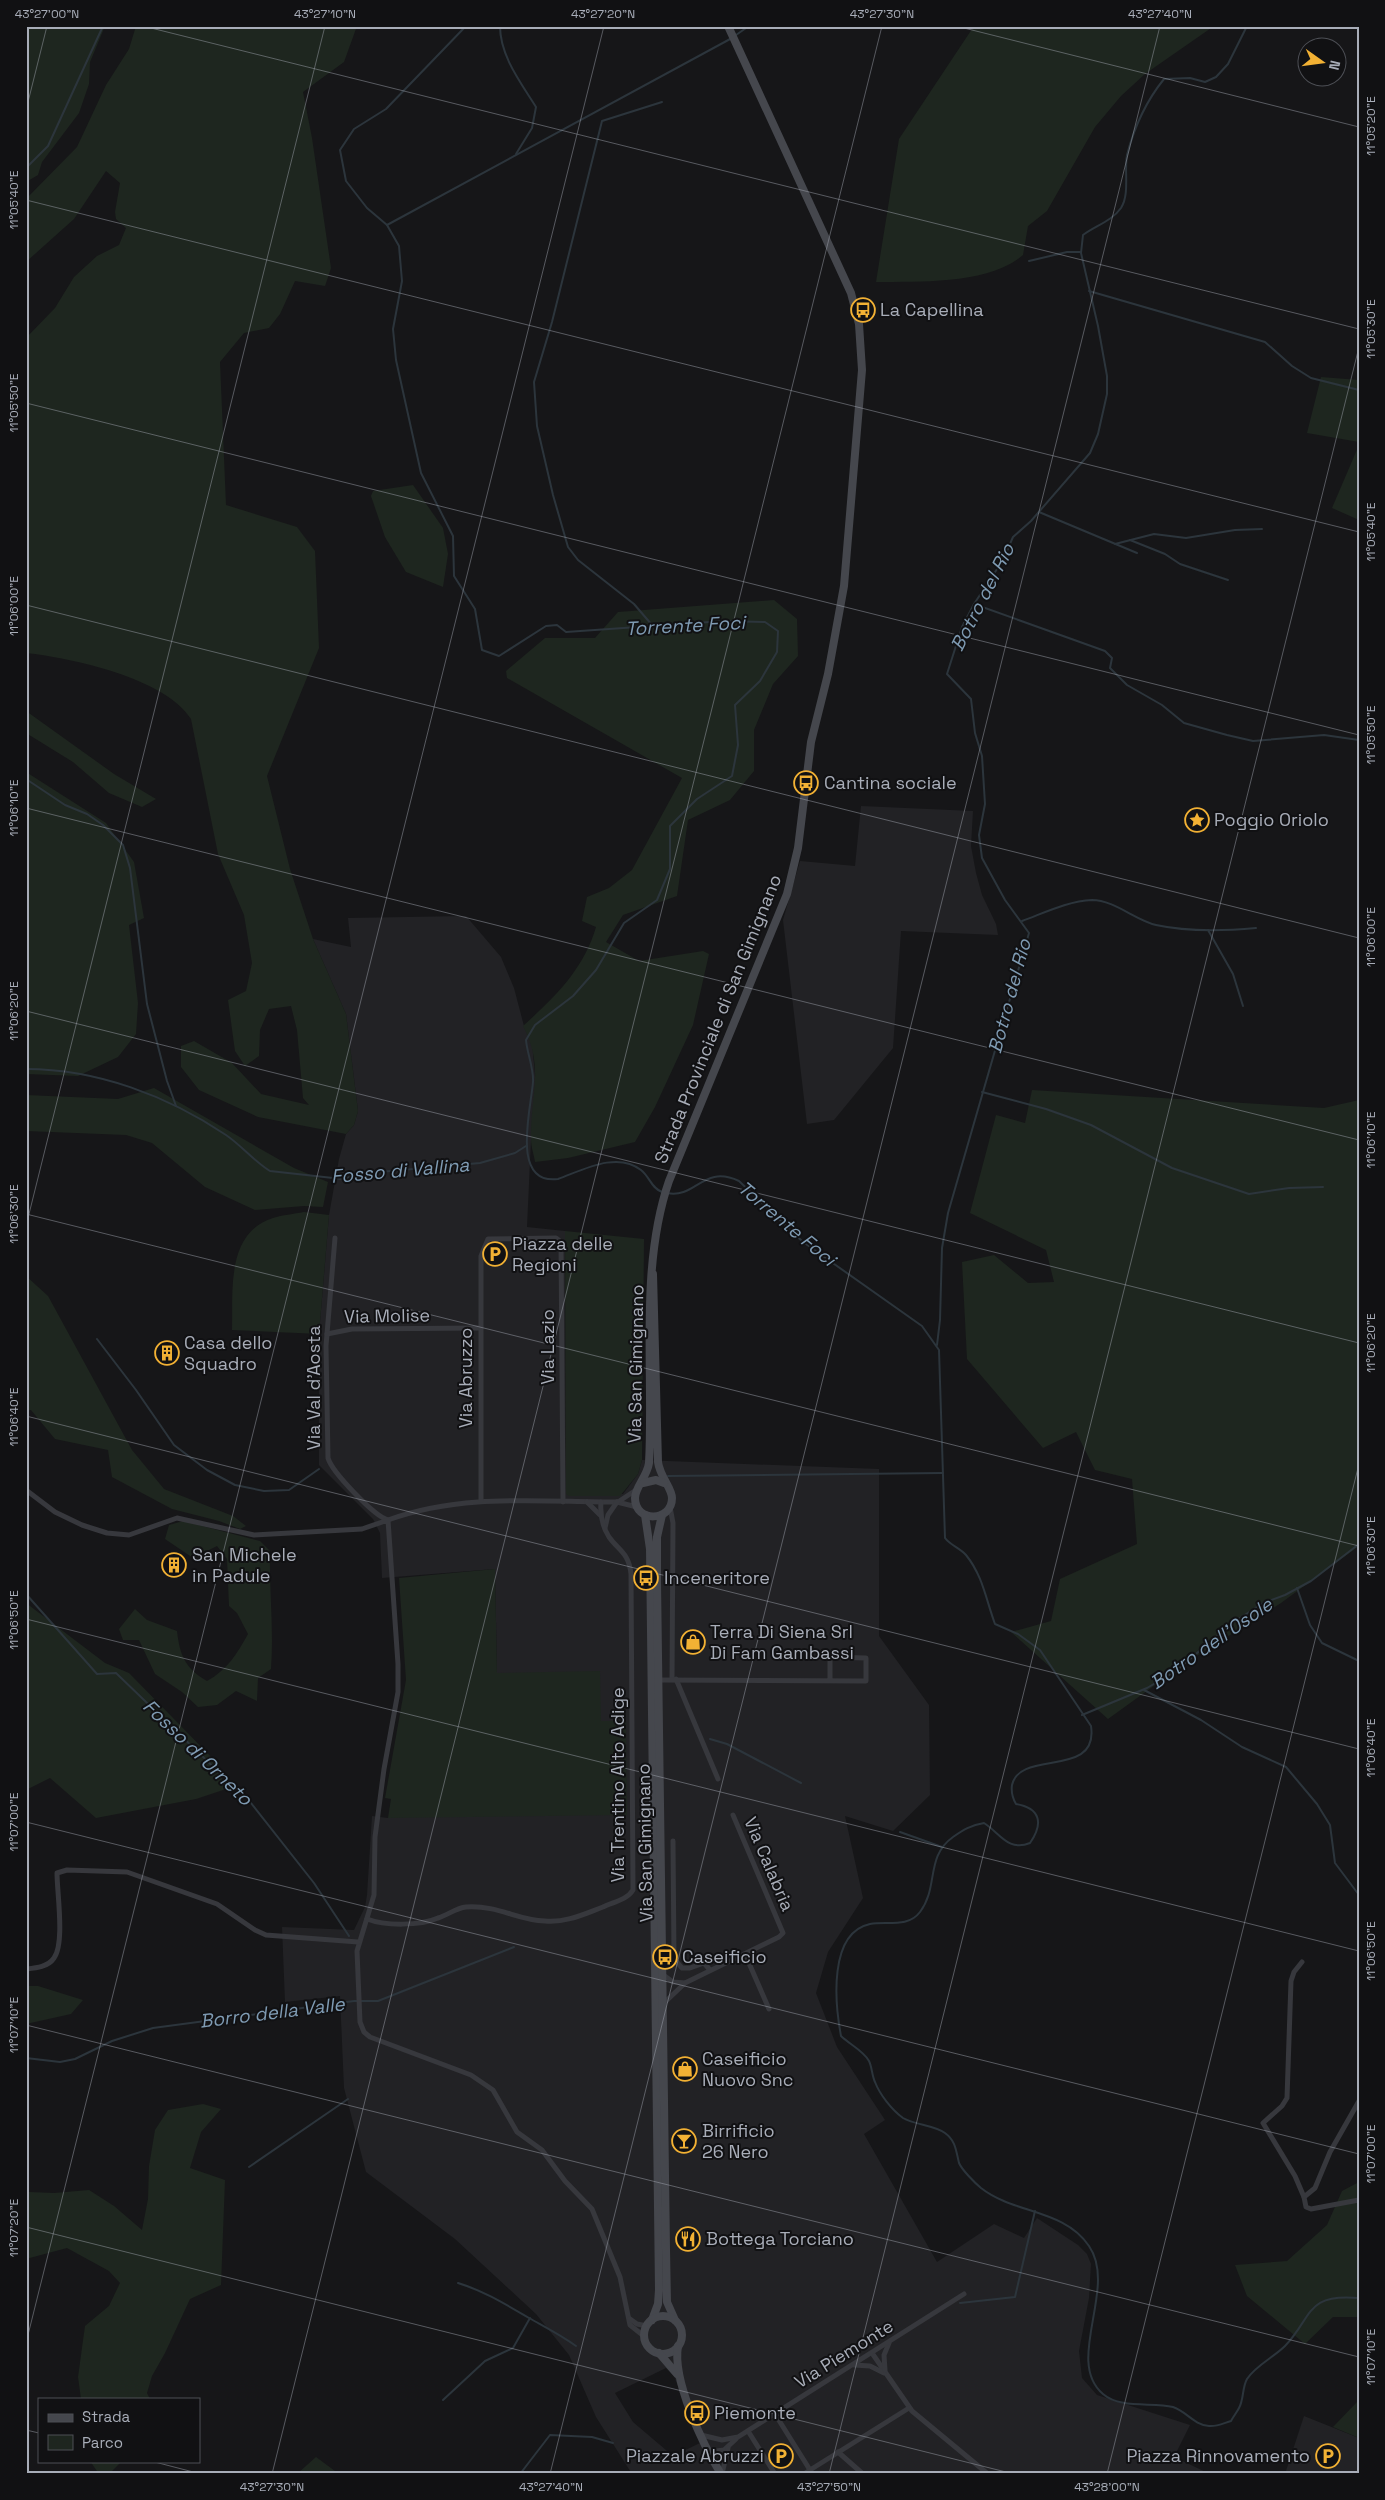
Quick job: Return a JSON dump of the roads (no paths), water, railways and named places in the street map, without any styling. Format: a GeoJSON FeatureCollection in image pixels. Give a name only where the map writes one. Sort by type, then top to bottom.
{"type":"FeatureCollection","features":[{"type":"Feature","properties":{"kind":"main road","name":"Strada Provinciale di San Gimignano"},"geometry":{"type":"LineString","coordinates":[[653,1274],[654,1241],[669,1181],[787,894],[796,863],[811,742],[828,674],[844,586],[862,380],[860,333],[851,293],[728,26]]}},
{"type":"Feature","properties":{"kind":"main road","name":"Via San Gimignano"},"geometry":{"type":"LineString","coordinates":[[637,1490],[643,1483],[649,1458],[653,1274]]}},
{"type":"Feature","properties":{"kind":"main road","name":"Via San Gimignano"},"geometry":{"type":"LineString","coordinates":[[653,1274],[658,1462],[664,1483],[672,1494],[670,1507]]}},
{"type":"Feature","properties":{"kind":"main road"},"geometry":{"type":"LineString","coordinates":[[643,1483],[651,1480],[664,1483]]}},
{"type":"Feature","properties":{"kind":"main road"},"geometry":{"type":"LineString","coordinates":[[637,1490],[635,1498],[637,1507],[645,1515],[656,1517],[662,1515],[670,1507]]}},
{"type":"Feature","properties":{"kind":"main road","name":"Via San Gimignano"},"geometry":{"type":"LineString","coordinates":[[645,1515],[650,1549],[659,2290],[658,2304],[649,2323]]}},
{"type":"Feature","properties":{"kind":"main road","name":"Via San Gimignano"},"geometry":{"type":"LineString","coordinates":[[662,1515],[657,1543],[662,2005],[667,2302],[675,2320]]}},
{"type":"Feature","properties":{"kind":"main road"},"geometry":{"type":"LineString","coordinates":[[679,2378],[678,2346],[682,2334],[675,2320],[663,2316],[649,2323],[645,2337],[650,2348],[668,2361],[679,2378],[708,2452],[722,2474]]}},
{"type":"Feature","properties":{"kind":"main road"},"geometry":{"type":"LineString","coordinates":[[659,2353],[668,2352],[678,2346]]}},
{"type":"Feature","properties":{"kind":"street","name":"Via Val d'Aosta"},"geometry":{"type":"LineString","coordinates":[[334,1238],[327,1334],[328,1460],[376,1514],[388,1520]]}},
{"type":"Feature","properties":{"kind":"street","name":"Via Lazio"},"geometry":{"type":"LineString","coordinates":[[480,1256],[484,1243],[489,1238],[557,1238],[561,1243],[563,1502]]}},
{"type":"Feature","properties":{"kind":"street","name":"Via Abruzzo"},"geometry":{"type":"LineString","coordinates":[[480,1256],[481,1500]]}},
{"type":"Feature","properties":{"kind":"street","name":"Via Molise"},"geometry":{"type":"LineString","coordinates":[[327,1334],[352,1329],[479,1328]]}},
{"type":"Feature","properties":{"kind":"street"},"geometry":{"type":"LineString","coordinates":[[26,1490],[55,1512],[82,1526],[107,1533],[129,1535],[178,1518],[254,1536],[362,1530],[420,1510],[481,1500],[617,1502],[637,1507]]}},
{"type":"Feature","properties":{"kind":"street"},"geometry":{"type":"LineString","coordinates":[[605,1529],[608,1515],[617,1502],[637,1490]]}},
{"type":"Feature","properties":{"kind":"street","name":"Via Trentino Alto Adige"},"geometry":{"type":"LineString","coordinates":[[586,1502],[601,1516]]}},
{"type":"Feature","properties":{"kind":"street"},"geometry":{"type":"LineString","coordinates":[[603,1502],[608,1515]]}},
{"type":"Feature","properties":{"kind":"street","name":"Via Trentino Alto Adige"},"geometry":{"type":"LineString","coordinates":[[367,1920],[385,1925],[422,1921],[437,1919],[461,1908],[478,1907],[504,1910],[538,1920],[556,1921],[578,1917],[623,1898],[632,1892],[635,1878],[631,1574],[626,1555],[610,1538],[605,1529],[601,1516],[603,1502]]}},
{"type":"Feature","properties":{"kind":"street"},"geometry":{"type":"LineString","coordinates":[[670,1507],[673,1524],[674,1679],[718,1780]]}},
{"type":"Feature","properties":{"kind":"street"},"geometry":{"type":"LineString","coordinates":[[388,1520],[398,1656],[398,1692],[384,1765],[376,1832],[374,1896],[358,1942],[357,1994],[361,2026],[367,2036],[468,2074],[482,2081],[493,2090],[517,2132],[542,2150],[565,2181],[594,2211],[620,2275],[632,2328],[645,2337]]}},
{"type":"Feature","properties":{"kind":"street"},"geometry":{"type":"LineString","coordinates":[[658,1680],[866,1681],[866,1658],[830,1657],[830,1680]]}},
{"type":"Feature","properties":{"kind":"street","name":"Via Calabria"},"geometry":{"type":"LineString","coordinates":[[662,2005],[672,1993],[685,1983],[779,1937],[783,1930],[733,1814]]}},
{"type":"Feature","properties":{"kind":"street"},"geometry":{"type":"LineString","coordinates":[[673,1841],[674,1959],[682,1968],[690,1968],[704,1963],[710,1970]]}},
{"type":"Feature","properties":{"kind":"street"},"geometry":{"type":"LineString","coordinates":[[26,1969],[45,1966],[54,1958],[58,1946],[59,1923],[57,1873],[66,1870],[127,1872],[217,1904],[255,1930],[266,1935],[358,1942]]}},
{"type":"Feature","properties":{"kind":"street"},"geometry":{"type":"LineString","coordinates":[[745,1954],[769,2009]]}},
{"type":"Feature","properties":{"kind":"street"},"geometry":{"type":"LineString","coordinates":[[1302,1962],[1294,1972],[1291,1981],[1287,2098],[1282,2106],[1263,2123],[1295,2176],[1306,2207],[1311,2209],[1358,2200]]}},
{"type":"Feature","properties":{"kind":"street"},"geometry":{"type":"LineString","coordinates":[[662,1974],[672,1982],[685,1983]]}},
{"type":"Feature","properties":{"kind":"street"},"geometry":{"type":"LineString","coordinates":[[1304,2197],[1315,2188],[1338,2136],[1359,2101]]}},
{"type":"Feature","properties":{"kind":"street","name":"Via Piemonte"},"geometry":{"type":"LineString","coordinates":[[722,2474],[728,2448],[738,2437],[964,2294]]}},
{"type":"Feature","properties":{"kind":"street"},"geometry":{"type":"LineString","coordinates":[[630,2318],[637,2324],[649,2323]]}},
{"type":"Feature","properties":{"kind":"street"},"geometry":{"type":"LineString","coordinates":[[886,2375],[883,2358],[889,2342]]}},
{"type":"Feature","properties":{"kind":"street"},"geometry":{"type":"LineString","coordinates":[[872,2353],[909,2408],[988,2474]]}},
{"type":"Feature","properties":{"kind":"street"},"geometry":{"type":"LineString","coordinates":[[853,2365],[870,2366],[886,2375]]}},
{"type":"Feature","properties":{"kind":"street"},"geometry":{"type":"LineString","coordinates":[[804,2474],[909,2408]]}},
{"type":"Feature","properties":{"kind":"street"},"geometry":{"type":"LineString","coordinates":[[775,2414],[810,2470]]}},
{"type":"Feature","properties":{"kind":"street"},"geometry":{"type":"LineString","coordinates":[[748,2431],[775,2474]]}},
{"type":"Feature","properties":{"kind":"street","name":"Via Piemonte"},"geometry":{"type":"LineString","coordinates":[[701,2435],[722,2440],[738,2437]]}},
{"type":"Feature","properties":{"kind":"street"},"geometry":{"type":"LineString","coordinates":[[708,2452],[718,2452],[728,2448]]}},
{"type":"Feature","properties":{"kind":"street"},"geometry":{"type":"LineString","coordinates":[[838,2452],[863,2474]]}},
{"type":"Feature","properties":{"kind":"waterway"},"geometry":{"type":"LineString","coordinates":[[26,168],[48,146],[103,26]]}},
{"type":"Feature","properties":{"kind":"waterway","name":"Torrente Foci"},"geometry":{"type":"LineString","coordinates":[[466,26],[386,109],[354,129],[340,150],[346,181],[367,208],[387,225],[399,246],[402,281],[393,329],[396,360],[421,473],[453,536],[454,576],[475,609],[482,650],[499,656],[546,626],[557,625],[566,632],[724,621],[765,622],[778,631],[777,652],[760,681],[735,705],[738,745],[732,776],[697,799],[670,826],[670,869],[657,900],[624,923],[596,970],[573,996],[535,1025],[526,1040],[533,1077],[527,1126],[527,1143],[528,1158],[534,1170],[543,1178],[558,1179],[600,1164],[621,1162],[641,1170],[655,1188],[662,1192]]}},
{"type":"Feature","properties":{"kind":"waterway"},"geometry":{"type":"LineString","coordinates":[[500,26],[507,58],[536,107],[532,128],[516,154]]}},
{"type":"Feature","properties":{"kind":"waterway"},"geometry":{"type":"LineString","coordinates":[[736,35],[749,26]]}},
{"type":"Feature","properties":{"kind":"waterway","name":"Botro del Rio"},"geometry":{"type":"LineString","coordinates":[[937,1345],[940,1320],[942,1248],[948,1213],[1029,933],[1005,900],[982,858],[979,835],[985,804],[982,756],[975,733],[971,699],[947,674],[962,627],[974,604],[1003,560],[1013,537],[1031,521],[1090,453],[1098,434],[1107,394],[1107,376],[1098,326],[1081,253],[1083,235],[1108,220],[1121,208],[1125,196],[1126,161],[1130,145],[1147,105],[1164,79],[1190,78],[1205,82],[1216,77],[1228,64],[1247,26]]}},
{"type":"Feature","properties":{"kind":"waterway"},"geometry":{"type":"LineString","coordinates":[[387,225],[732,38]]}},
{"type":"Feature","properties":{"kind":"waterway"},"geometry":{"type":"LineString","coordinates":[[652,625],[634,604],[578,560],[568,547],[553,495],[537,426],[534,382],[552,322],[602,121],[662,102]]}},
{"type":"Feature","properties":{"kind":"waterway"},"geometry":{"type":"LineString","coordinates":[[1029,261],[1067,252],[1081,252]]}},
{"type":"Feature","properties":{"kind":"waterway"},"geometry":{"type":"LineString","coordinates":[[1089,291],[1265,342],[1292,366],[1311,378],[1359,390]]}},
{"type":"Feature","properties":{"kind":"waterway"},"geometry":{"type":"LineString","coordinates":[[1039,512],[1137,553]]}},
{"type":"Feature","properties":{"kind":"waterway"},"geometry":{"type":"LineString","coordinates":[[1115,544],[1154,534],[1186,538],[1235,530],[1262,529]]}},
{"type":"Feature","properties":{"kind":"waterway"},"geometry":{"type":"LineString","coordinates":[[1130,540],[1165,554],[1180,564],[1228,580]]}},
{"type":"Feature","properties":{"kind":"waterway"},"geometry":{"type":"LineString","coordinates":[[974,604],[1105,651],[1112,658],[1110,668],[1127,685],[1162,705],[1184,723],[1253,741],[1324,735],[1359,740]]}},
{"type":"Feature","properties":{"kind":"waterway"},"geometry":{"type":"LineString","coordinates":[[26,779],[65,805],[87,814],[103,825],[123,845],[130,868],[147,1004],[167,1081],[176,1106]]}},
{"type":"Feature","properties":{"kind":"waterway"},"geometry":{"type":"LineString","coordinates":[[1022,921],[1065,905],[1092,900],[1108,903],[1156,925],[1180,929],[1206,930],[1256,928]]}},
{"type":"Feature","properties":{"kind":"waterway"},"geometry":{"type":"LineString","coordinates":[[1208,930],[1233,974],[1243,1006]]}},
{"type":"Feature","properties":{"kind":"waterway","name":"Fosso di Vallina"},"geometry":{"type":"LineString","coordinates":[[26,1069],[53,1070],[79,1074],[131,1087],[156,1097],[204,1121],[226,1135],[270,1171],[342,1179],[368,1173],[480,1163],[515,1153],[526,1146]]}},
{"type":"Feature","properties":{"kind":"waterway"},"geometry":{"type":"LineString","coordinates":[[982,1092],[1046,1109],[1091,1125],[1172,1168],[1249,1194],[1289,1188],[1323,1187]]}},
{"type":"Feature","properties":{"kind":"waterway","name":"Torrente Foci"},"geometry":{"type":"LineString","coordinates":[[667,1193],[677,1194],[708,1179],[717,1177],[727,1177],[739,1181],[803,1242],[922,1326],[939,1350],[945,1538],[964,1553],[972,1563],[995,1624],[1018,1634],[1040,1650],[1091,1726],[1090,1742],[1083,1753],[1058,1762],[1029,1768],[1018,1774],[1012,1785],[1012,1794],[1016,1804],[1030,1809],[1037,1818],[1037,1829],[1030,1843],[1022,1845],[1010,1843],[984,1823],[964,1830],[944,1845],[935,1863],[926,1902],[915,1917],[897,1923],[870,1924],[856,1930],[847,1941],[841,1955],[836,1989],[841,2036],[867,2057],[877,2087],[895,2111],[903,2118],[941,2130],[949,2136],[955,2146],[959,2163],[981,2188],[1008,2203],[1053,2218],[1079,2234],[1089,2246],[1096,2263],[1098,2282],[1088,2363],[1092,2380],[1103,2394],[1110,2399],[1118,2402],[1173,2407],[1194,2421],[1209,2426],[1231,2421],[1241,2405],[1244,2386],[1250,2374],[1285,2346],[1312,2309],[1319,2303],[1329,2299],[1341,2297],[1359,2298]]}},
{"type":"Feature","properties":{"kind":"waterway"},"geometry":{"type":"LineString","coordinates":[[97,1339],[136,1390],[174,1445],[207,1470],[235,1485],[264,1491],[289,1490],[319,1469]]}},
{"type":"Feature","properties":{"kind":"waterway"},"geometry":{"type":"LineString","coordinates":[[668,1476],[943,1473]]}},
{"type":"Feature","properties":{"kind":"waterway","name":"Botro dell'Osole"},"geometry":{"type":"LineString","coordinates":[[1082,1715],[1147,1688],[1176,1671],[1231,1624],[1263,1603],[1285,1595],[1311,1581],[1359,1544]]}},
{"type":"Feature","properties":{"kind":"waterway"},"geometry":{"type":"LineString","coordinates":[[1297,1588],[1310,1625],[1322,1643],[1359,1661]]}},
{"type":"Feature","properties":{"kind":"waterway","name":"Fosso di Orneto"},"geometry":{"type":"LineString","coordinates":[[26,1594],[97,1674],[116,1673],[230,1783],[243,1793],[314,1883],[349,1936]]}},
{"type":"Feature","properties":{"kind":"waterway"},"geometry":{"type":"LineString","coordinates":[[1144,1690],[1201,1720],[1242,1747],[1286,1767],[1317,1804],[1330,1825],[1335,1863],[1359,1895]]}},
{"type":"Feature","properties":{"kind":"waterway"},"geometry":{"type":"LineString","coordinates":[[710,1739],[727,1744],[801,1783]]}},
{"type":"Feature","properties":{"kind":"waterway","name":"Borro della Valle"},"geometry":{"type":"LineString","coordinates":[[900,1832],[942,1847]]}},
{"type":"Feature","properties":{"kind":"waterway","name":"Borro della Valle"},"geometry":{"type":"LineString","coordinates":[[26,2058],[60,2062],[75,2059],[112,2041],[153,2028],[354,2001],[378,2001],[514,1947]]}},
{"type":"Feature","properties":{"kind":"waterway"},"geometry":{"type":"LineString","coordinates":[[249,2167],[348,2099]]}},
{"type":"Feature","properties":{"kind":"waterway"},"geometry":{"type":"LineString","coordinates":[[960,2303],[1015,2297],[1035,2211]]}},
{"type":"Feature","properties":{"kind":"waterway"},"geometry":{"type":"LineString","coordinates":[[458,2283],[494,2298],[576,2346]]}},
{"type":"Feature","properties":{"kind":"waterway"},"geometry":{"type":"LineString","coordinates":[[443,2400],[485,2361],[513,2348],[530,2318]]}},
{"type":"Feature","properties":{"kind":"waterway"},"geometry":{"type":"LineString","coordinates":[[520,2474],[550,2435],[592,2437],[613,2443]]}},
{"type":"Feature","properties":{"kind":"place","name":"La Capellina"},"geometry":{"type":"Point","coordinates":[863,310]}},
{"type":"Feature","properties":{"kind":"place","name":"Cantina sociale"},"geometry":{"type":"Point","coordinates":[806,783]}},
{"type":"Feature","properties":{"kind":"place","name":"Poggio Oriolo"},"geometry":{"type":"Point","coordinates":[1197,820]}},
{"type":"Feature","properties":{"kind":"place","name":"Piazza delle Regioni"},"geometry":{"type":"Point","coordinates":[495,1254]}},
{"type":"Feature","properties":{"kind":"place","name":"Casa dello Squadro"},"geometry":{"type":"Point","coordinates":[167,1353]}},
{"type":"Feature","properties":{"kind":"place","name":"San Michele in Padule"},"geometry":{"type":"Point","coordinates":[174,1565]}},
{"type":"Feature","properties":{"kind":"place","name":"Inceneritore"},"geometry":{"type":"Point","coordinates":[646,1578]}},
{"type":"Feature","properties":{"kind":"place","name":"Terra Di Siena Srl Di Fam Gambassi"},"geometry":{"type":"Point","coordinates":[693,1642]}},
{"type":"Feature","properties":{"kind":"place","name":"Caseificio"},"geometry":{"type":"Point","coordinates":[665,1957]}},
{"type":"Feature","properties":{"kind":"place","name":"Caseificio Nuovo Snc"},"geometry":{"type":"Point","coordinates":[685,2069]}},
{"type":"Feature","properties":{"kind":"place","name":"Birrificio 26 Nero"},"geometry":{"type":"Point","coordinates":[684,2141]}},
{"type":"Feature","properties":{"kind":"place","name":"Bottega Torciano"},"geometry":{"type":"Point","coordinates":[688,2239]}},
{"type":"Feature","properties":{"kind":"place","name":"Piemonte"},"geometry":{"type":"Point","coordinates":[697,2413]}},
{"type":"Feature","properties":{"kind":"place","name":"Piazzale Abruzzi"},"geometry":{"type":"Point","coordinates":[781,2456]}},
{"type":"Feature","properties":{"kind":"place","name":"Piazza Rinnovamento"},"geometry":{"type":"Point","coordinates":[1328,2456]}}]}
